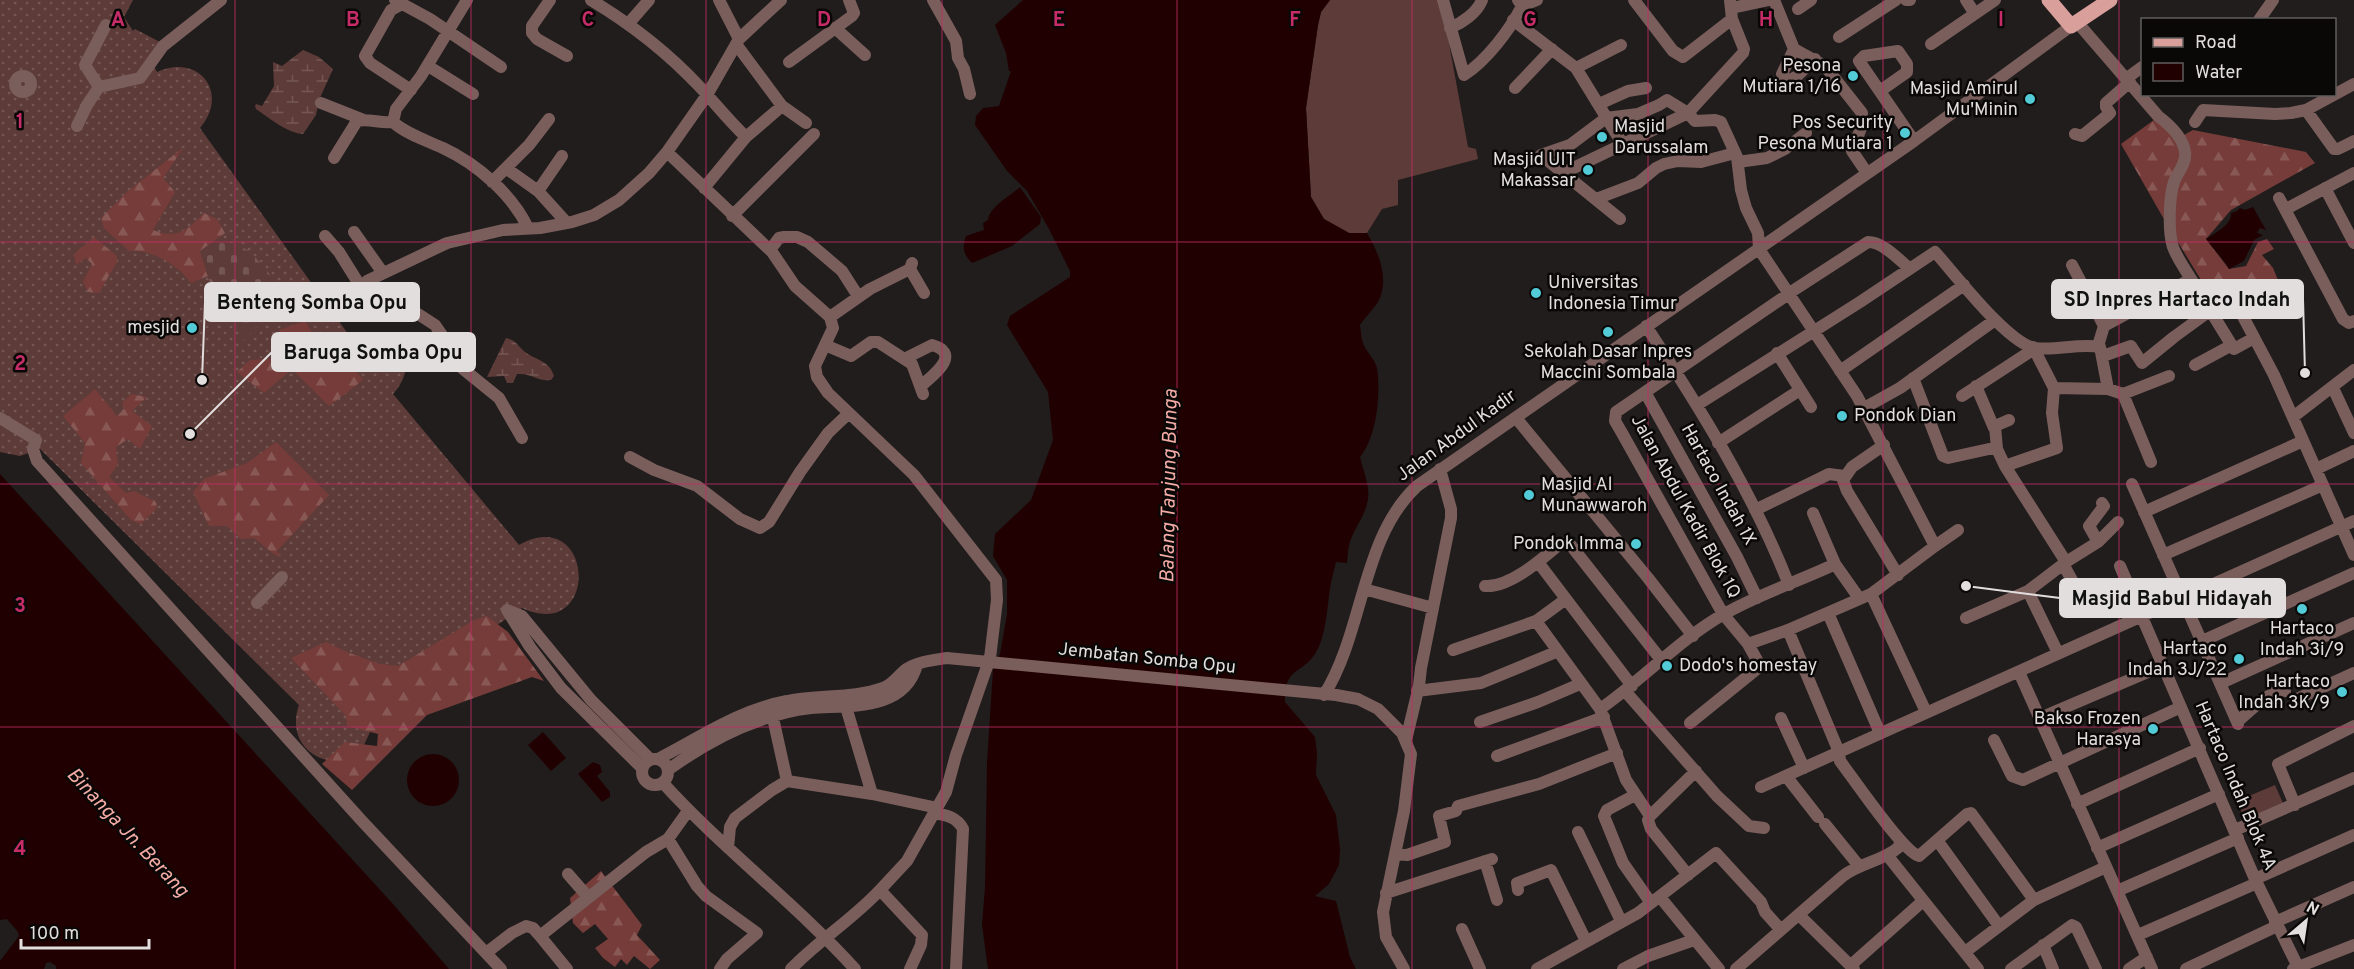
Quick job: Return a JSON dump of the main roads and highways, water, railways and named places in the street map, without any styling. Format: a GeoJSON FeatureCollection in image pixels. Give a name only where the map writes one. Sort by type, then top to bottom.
{"type":"FeatureCollection","features":[{"type":"Feature","properties":{"kind":"main road","name":"Jalan Abdul Kadir"},"geometry":{"type":"LineString","coordinates":[[2049,0],[2074,24],[2110,0]]}},
{"type":"Feature","properties":{"kind":"water","name":"Balang Tanjung Bunga"},"geometry":{"type":"Polygon","coordinates":[[[1023,0],[1330,0],[1321,12],[1318,25],[1306,108],[1311,197],[1324,219],[1349,233],[1367,233],[1382,267],[1383,285],[1378,302],[1360,325],[1363,343],[1377,368],[1378,402],[1374,427],[1360,457],[1368,488],[1367,504],[1350,542],[1347,563],[1336,562],[1319,647],[1310,661],[1290,677],[1285,691],[1285,702],[1315,737],[1316,775],[1336,815],[1340,849],[1339,865],[1329,884],[1315,896],[1336,901],[1350,957],[1356,969],[988,969],[982,925],[985,887],[987,762],[993,670],[1000,654],[1007,614],[1007,580],[993,556],[995,534],[1031,500],[1053,440],[1048,392],[1007,325],[1010,316],[1070,277],[1070,271],[1049,229],[1027,191],[1007,171],[975,125],[976,116],[983,108],[999,106],[1011,71],[1009,71],[1006,53],[995,25],[1023,0]]]}},
{"type":"Feature","properties":{"kind":"water"},"geometry":{"type":"Polygon","coordinates":[[[1020,187],[1041,217],[1040,224],[1012,246],[972,263],[964,251],[966,236],[984,230],[983,223],[988,220],[992,210],[1020,187]]]}},
{"type":"Feature","properties":{"kind":"water"},"geometry":{"type":"Polygon","coordinates":[[[2253,207],[2266,230],[2260,228],[2257,233],[2263,235],[2254,240],[2244,261],[2229,269],[2206,239],[2226,225],[2231,213],[2240,208],[2245,210],[2253,207]]]}},
{"type":"Feature","properties":{"kind":"water","name":"Binanga Jn. Berang"},"geometry":{"type":"Polygon","coordinates":[[[0,474],[393,904],[449,969],[56,969],[56,966],[50,962],[46,963],[44,969],[0,969],[0,961],[19,936],[7,919],[0,920],[0,474]]]}},
{"type":"Feature","properties":{"kind":"water"},"geometry":{"type":"Polygon","coordinates":[[[543,732],[566,758],[551,771],[528,745],[543,732]]]}},
{"type":"Feature","properties":{"kind":"water"},"geometry":{"type":"Polygon","coordinates":[[[428,754],[438,754],[452,761],[459,780],[452,799],[438,806],[428,806],[418,802],[411,795],[407,785],[407,775],[411,765],[418,758],[428,754]]]}},
{"type":"Feature","properties":{"kind":"water"},"geometry":{"type":"Polygon","coordinates":[[[593,762],[600,765],[602,772],[597,776],[610,792],[610,797],[602,802],[578,774],[593,762]]]}},
{"type":"Feature","properties":{"kind":"place","name":"Pesona Mutiara 1/16"},"geometry":{"type":"Point","coordinates":[1853,76]}},
{"type":"Feature","properties":{"kind":"place","name":"Masjid Amirul Mu'Minin"},"geometry":{"type":"Point","coordinates":[2030,99]}},
{"type":"Feature","properties":{"kind":"place","name":"Pos Security Pesona Mutiara 1"},"geometry":{"type":"Point","coordinates":[1905,133]}},
{"type":"Feature","properties":{"kind":"place","name":"Masjid Darussalam"},"geometry":{"type":"Point","coordinates":[1602,137]}},
{"type":"Feature","properties":{"kind":"place","name":"Masjid UIT Makassar"},"geometry":{"type":"Point","coordinates":[1588,170]}},
{"type":"Feature","properties":{"kind":"place","name":"Universitas Indonesia Timur"},"geometry":{"type":"Point","coordinates":[1536,293]}},
{"type":"Feature","properties":{"kind":"place","name":"mesjid"},"geometry":{"type":"Point","coordinates":[192,328]}},
{"type":"Feature","properties":{"kind":"place","name":"Sekolah Dasar Inpres Maccini Sombala"},"geometry":{"type":"Point","coordinates":[1608,332]}},
{"type":"Feature","properties":{"kind":"place","name":"SD Inpres Hartaco Indah"},"geometry":{"type":"Point","coordinates":[2305,373]}},
{"type":"Feature","properties":{"kind":"place","name":"Benteng Somba Opu"},"geometry":{"type":"Point","coordinates":[202,380]}},
{"type":"Feature","properties":{"kind":"place","name":"Pondok Dian"},"geometry":{"type":"Point","coordinates":[1842,416]}},
{"type":"Feature","properties":{"kind":"place","name":"Baruga Somba Opu"},"geometry":{"type":"Point","coordinates":[190,434]}},
{"type":"Feature","properties":{"kind":"place","name":"Masjid Al Munawwaroh"},"geometry":{"type":"Point","coordinates":[1529,495]}},
{"type":"Feature","properties":{"kind":"place","name":"Pondok Imma"},"geometry":{"type":"Point","coordinates":[1636,544]}},
{"type":"Feature","properties":{"kind":"place","name":"Masjid Babul Hidayah"},"geometry":{"type":"Point","coordinates":[1966,586]}},
{"type":"Feature","properties":{"kind":"place","name":"Hartaco Indah 3i/9"},"geometry":{"type":"Point","coordinates":[2302,609]}},
{"type":"Feature","properties":{"kind":"place","name":"Hartaco Indah 3J/22"},"geometry":{"type":"Point","coordinates":[2239,659]}},
{"type":"Feature","properties":{"kind":"place","name":"Dodo's homestay"},"geometry":{"type":"Point","coordinates":[1667,666]}},
{"type":"Feature","properties":{"kind":"place","name":"Hartaco Indah 3K/9"},"geometry":{"type":"Point","coordinates":[2342,692]}},
{"type":"Feature","properties":{"kind":"place","name":"Bakso Frozen Harasya"},"geometry":{"type":"Point","coordinates":[2153,729]}}]}
